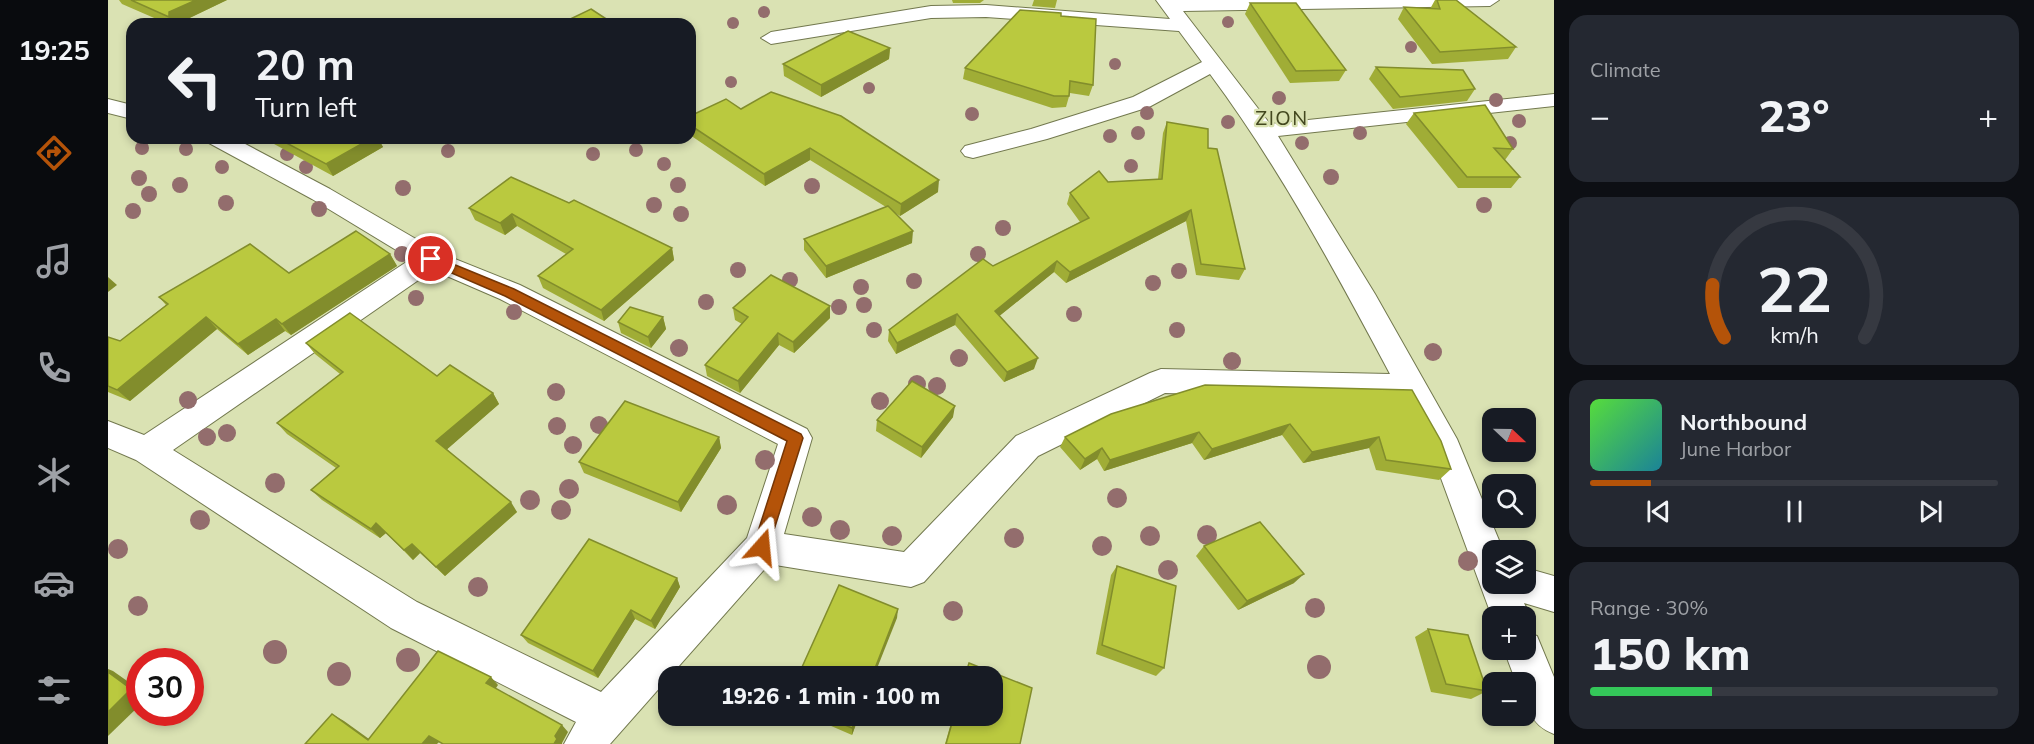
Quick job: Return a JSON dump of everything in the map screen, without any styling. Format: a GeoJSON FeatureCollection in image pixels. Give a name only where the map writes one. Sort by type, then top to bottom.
{"type":"FeatureCollection","features":[{"type":"Feature","properties":{"kind":"street"},"geometry":{"type":"LineString","coordinates":[[771,39],[932,12],[1172,11],[1490,0]]}},
{"type":"Feature","properties":{"kind":"street"},"geometry":{"type":"LineString","coordinates":[[1172,11],[1264,131],[1365,301],[1446,449],[1482,542]]}},
{"type":"Feature","properties":{"kind":"street"},"geometry":{"type":"LineString","coordinates":[[973,151],[1039,134],[1141,102],[1214,64]]}},
{"type":"Feature","properties":{"kind":"street"},"geometry":{"type":"LineString","coordinates":[[1264,131],[1554,100]]}},
{"type":"Feature","properties":{"kind":"street"},"geometry":{"type":"LineString","coordinates":[[108,106],[126,110]]}},
{"type":"Feature","properties":{"kind":"street"},"geometry":{"type":"LineString","coordinates":[[108,434],[147,450],[404,615],[596,730],[762,547],[796,438],[510,292],[431,259],[321,194],[228,144]]}},
{"type":"Feature","properties":{"kind":"street"},"geometry":{"type":"LineString","coordinates":[[147,450],[431,259]]}},
{"type":"Feature","properties":{"kind":"street"},"geometry":{"type":"LineString","coordinates":[[762,547],[911,570],[1027,446],[1161,381],[1413,387]]}},
{"type":"Feature","properties":{"kind":"street"},"geometry":{"type":"LineString","coordinates":[[1536,589],[1554,594]]}},
{"type":"Feature","properties":{"kind":"street"},"geometry":{"type":"LineString","coordinates":[[1527,660],[1537,686],[1554,714]]}},
{"type":"Feature","properties":{"kind":"building"},"geometry":{"type":"Polygon","coordinates":[[[131,0],[196,0],[169,12],[169,17],[131,0]]]}},
{"type":"Feature","properties":{"kind":"building"},"geometry":{"type":"Polygon","coordinates":[[[1437,0],[1456,0],[1516,47],[1440,52],[1404,7],[1440,9],[1437,0]]]}},
{"type":"Feature","properties":{"kind":"building"},"geometry":{"type":"Polygon","coordinates":[[[1250,3],[1296,3],[1346,70],[1296,71],[1250,3]]]}},
{"type":"Feature","properties":{"kind":"building"},"geometry":{"type":"Polygon","coordinates":[[[591,9],[605,18],[572,18],[591,9]]]}},
{"type":"Feature","properties":{"kind":"building"},"geometry":{"type":"Polygon","coordinates":[[[1020,10],[1061,13],[1061,16],[1096,19],[1093,85],[1070,81],[1069,96],[1054,96],[965,68],[1020,10]]]}},
{"type":"Feature","properties":{"kind":"building"},"geometry":{"type":"Polygon","coordinates":[[[848,31],[890,48],[821,85],[783,64],[848,31]]]}},
{"type":"Feature","properties":{"kind":"building"},"geometry":{"type":"Polygon","coordinates":[[[1376,67],[1463,70],[1475,89],[1400,97],[1376,67]]]}},
{"type":"Feature","properties":{"kind":"building"},"geometry":{"type":"Polygon","coordinates":[[[771,92],[841,116],[939,180],[901,204],[810,148],[764,174],[696,129],[696,113],[726,99],[741,109],[771,92]]]}},
{"type":"Feature","properties":{"kind":"building"},"geometry":{"type":"Polygon","coordinates":[[[1485,105],[1513,149],[1494,148],[1520,177],[1467,177],[1414,113],[1485,105]]]}},
{"type":"Feature","properties":{"kind":"building"},"geometry":{"type":"Polygon","coordinates":[[[1167,122],[1208,129],[1208,148],[1217,149],[1245,269],[1201,264],[1191,210],[1070,272],[1057,261],[995,311],[1038,358],[1007,372],[957,314],[897,343],[889,330],[983,259],[993,266],[1089,218],[1070,193],[1099,171],[1108,182],[1162,179],[1167,122]]]}},
{"type":"Feature","properties":{"kind":"building"},"geometry":{"type":"Polygon","coordinates":[[[288,144],[361,144],[326,164],[288,144]]]}},
{"type":"Feature","properties":{"kind":"building"},"geometry":{"type":"Polygon","coordinates":[[[511,177],[569,203],[574,200],[672,248],[601,310],[538,276],[573,249],[512,214],[500,223],[469,208],[511,177]]]}},
{"type":"Feature","properties":{"kind":"building"},"geometry":{"type":"Polygon","coordinates":[[[888,206],[913,231],[826,266],[804,239],[888,206]]]}},
{"type":"Feature","properties":{"kind":"building"},"geometry":{"type":"Polygon","coordinates":[[[356,231],[390,254],[282,324],[276,319],[238,344],[206,317],[117,390],[108,386],[108,337],[120,341],[168,304],[159,297],[250,244],[289,273],[356,231]]]}},
{"type":"Feature","properties":{"kind":"building"},"geometry":{"type":"Polygon","coordinates":[[[771,275],[830,306],[793,342],[778,333],[738,381],[705,365],[748,317],[733,308],[771,275]]]}},
{"type":"Feature","properties":{"kind":"building"},"geometry":{"type":"Polygon","coordinates":[[[630,307],[663,317],[648,337],[618,322],[630,307]]]}},
{"type":"Feature","properties":{"kind":"building"},"geometry":{"type":"Polygon","coordinates":[[[350,313],[437,376],[450,365],[493,393],[436,441],[511,502],[436,567],[412,544],[404,550],[376,523],[371,529],[311,490],[339,466],[277,423],[343,372],[306,343],[350,313]]]}},
{"type":"Feature","properties":{"kind":"building"},"geometry":{"type":"Polygon","coordinates":[[[912,381],[955,406],[922,447],[877,420],[912,381]]]}},
{"type":"Feature","properties":{"kind":"building"},"geometry":{"type":"Polygon","coordinates":[[[1205,385],[1412,390],[1441,441],[1451,469],[1386,460],[1379,437],[1312,452],[1290,424],[1212,449],[1199,432],[1110,460],[1102,448],[1085,459],[1065,437],[1111,414],[1205,385]]]}},
{"type":"Feature","properties":{"kind":"building"},"geometry":{"type":"Polygon","coordinates":[[[625,401],[719,437],[678,502],[579,462],[625,401]]]}},
{"type":"Feature","properties":{"kind":"building"},"geometry":{"type":"Polygon","coordinates":[[[1260,522],[1304,574],[1247,601],[1204,546],[1260,522]]]}},
{"type":"Feature","properties":{"kind":"building"},"geometry":{"type":"Polygon","coordinates":[[[589,539],[677,578],[651,621],[631,610],[593,671],[521,635],[589,539]]]}},
{"type":"Feature","properties":{"kind":"building"},"geometry":{"type":"Polygon","coordinates":[[[1117,566],[1176,586],[1164,668],[1102,645],[1117,566]]]}},
{"type":"Feature","properties":{"kind":"building"},"geometry":{"type":"Polygon","coordinates":[[[839,585],[898,609],[876,666],[803,666],[839,585]]]}},
{"type":"Feature","properties":{"kind":"building"},"geometry":{"type":"Polygon","coordinates":[[[1428,629],[1468,635],[1482,676],[1482,690],[1446,684],[1428,629]]]}},
{"type":"Feature","properties":{"kind":"building"},"geometry":{"type":"Polygon","coordinates":[[[438,651],[491,677],[486,683],[562,725],[555,736],[557,739],[554,744],[443,744],[429,736],[422,744],[305,744],[332,714],[368,740],[438,651]]]}},
{"type":"Feature","properties":{"kind":"building"},"geometry":{"type":"Polygon","coordinates":[[[108,672],[126,685],[126,694],[108,712],[108,672]]]}},
{"type":"Feature","properties":{"kind":"building"},"geometry":{"type":"Polygon","coordinates":[[[1003,676],[1032,688],[1020,744],[946,744],[951,726],[1003,726],[1003,676]]]}},
{"type":"Feature","properties":{"kind":"district","name":"ZION"},"geometry":{"type":"Point","coordinates":[1282,117]}},
{"type":"Feature","properties":{"kind":"route"},"geometry":{"type":"LineString","coordinates":[[431,259],[510,292],[796,438],[762,547]]}}]}
